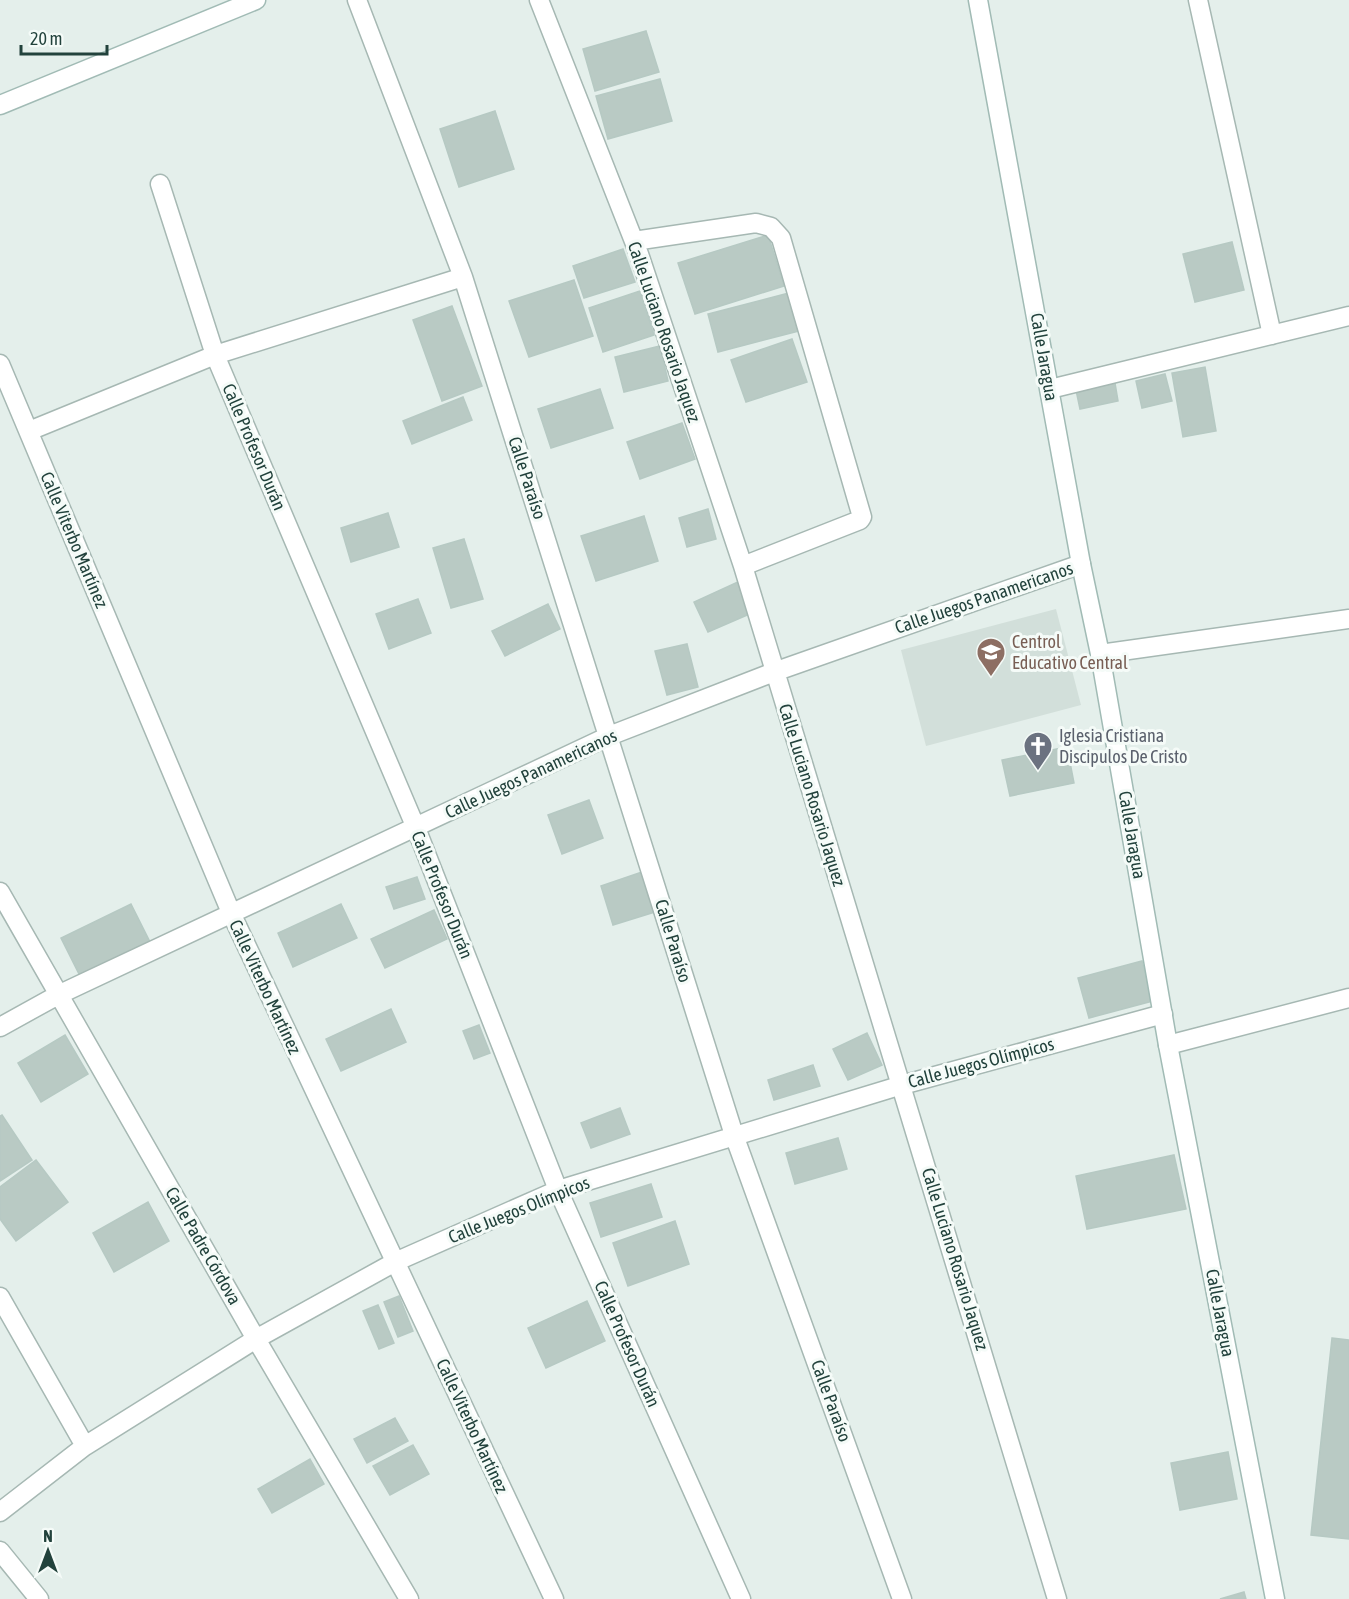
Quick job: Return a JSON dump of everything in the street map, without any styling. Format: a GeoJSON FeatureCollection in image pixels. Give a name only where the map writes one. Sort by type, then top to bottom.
{"type":"FeatureCollection","features":[{"type":"Feature","properties":{"kind":"street"},"geometry":{"type":"LineString","coordinates":[[0,105],[256,0]]}},
{"type":"Feature","properties":{"kind":"street","name":"Calle Paraíso"},"geometry":{"type":"LineString","coordinates":[[357,0],[463,277],[734,1135],[902,1599]]}},
{"type":"Feature","properties":{"kind":"street","name":"Calle Luciano Rosario Jaquez"},"geometry":{"type":"LineString","coordinates":[[539,0],[634,241],[743,567],[1057,1599]]}},
{"type":"Feature","properties":{"kind":"street","name":"Calle Jaragua"},"geometry":{"type":"LineString","coordinates":[[978,0],[1081,564],[1100,654],[1168,1045],[1275,1599]]}},
{"type":"Feature","properties":{"kind":"street"},"geometry":{"type":"LineString","coordinates":[[1198,0],[1272,335]]}},
{"type":"Feature","properties":{"kind":"street","name":"Calle Profesor Durán"},"geometry":{"type":"LineString","coordinates":[[160,184],[214,355],[416,828],[558,1190],[741,1599]]}},
{"type":"Feature","properties":{"kind":"street"},"geometry":{"type":"LineString","coordinates":[[634,241],[756,223],[771,227],[781,238],[862,517],[860,520],[743,567]]}},
{"type":"Feature","properties":{"kind":"street"},"geometry":{"type":"LineString","coordinates":[[29,431],[214,355],[463,277]]}},
{"type":"Feature","properties":{"kind":"street"},"geometry":{"type":"LineString","coordinates":[[1050,389],[1349,316]]}},
{"type":"Feature","properties":{"kind":"street","name":"Calle Viterbo Martínez"},"geometry":{"type":"LineString","coordinates":[[0,364],[232,915],[554,1599]]}},
{"type":"Feature","properties":{"kind":"street","name":"Calle Juegos Panamericanos"},"geometry":{"type":"LineString","coordinates":[[0,1027],[58,995],[609,736],[774,672],[1081,564]]}},
{"type":"Feature","properties":{"kind":"street"},"geometry":{"type":"LineString","coordinates":[[1100,654],[1349,620]]}},
{"type":"Feature","properties":{"kind":"street","name":"Calle Padre Córdova"},"geometry":{"type":"LineString","coordinates":[[0,892],[256,1339],[409,1599]]}},
{"type":"Feature","properties":{"kind":"street"},"geometry":{"type":"LineString","coordinates":[[1168,1045],[1349,998]]}},
{"type":"Feature","properties":{"kind":"street","name":"Calle Juegos Olímpicos"},"geometry":{"type":"LineString","coordinates":[[0,1512],[85,1446],[256,1339],[394,1262],[558,1190],[902,1085],[1163,1014]]}},
{"type":"Feature","properties":{"kind":"street"},"geometry":{"type":"LineString","coordinates":[[0,1297],[85,1446]]}},
{"type":"Feature","properties":{"kind":"street"},"geometry":{"type":"LineString","coordinates":[[0,1551],[39,1599]]}},
{"type":"Feature","properties":{"kind":"shaded area","name":"Centrol Educativo Central"},"geometry":{"type":"Polygon","coordinates":[[[1056,609],[1081,705],[926,746],[901,650],[1056,609]]]}},
{"type":"Feature","properties":{"kind":"building"},"geometry":{"type":"Polygon","coordinates":[[[646,31],[659,72],[595,91],[583,49],[646,31]]]}},
{"type":"Feature","properties":{"kind":"building"},"geometry":{"type":"Polygon","coordinates":[[[660,79],[672,121],[608,139],[596,96],[660,79]]]}},
{"type":"Feature","properties":{"kind":"building"},"geometry":{"type":"Polygon","coordinates":[[[495,111],[514,169],[459,187],[440,129],[495,111]]]}},
{"type":"Feature","properties":{"kind":"building"},"geometry":{"type":"Polygon","coordinates":[[[768,235],[784,286],[695,314],[678,263],[768,235]]]}},
{"type":"Feature","properties":{"kind":"building"},"geometry":{"type":"Polygon","coordinates":[[[1232,242],[1244,290],[1195,302],[1183,254],[1232,242]]]}},
{"type":"Feature","properties":{"kind":"building"},"geometry":{"type":"Polygon","coordinates":[[[623,249],[635,282],[584,298],[573,266],[623,249]]]}},
{"type":"Feature","properties":{"kind":"building"},"geometry":{"type":"Polygon","coordinates":[[[574,280],[593,336],[529,357],[509,301],[574,280]]]}},
{"type":"Feature","properties":{"kind":"building"},"geometry":{"type":"Polygon","coordinates":[[[640,291],[654,335],[603,352],[589,308],[640,291]]]}},
{"type":"Feature","properties":{"kind":"building"},"geometry":{"type":"Polygon","coordinates":[[[789,293],[799,331],[718,352],[708,314],[789,293]]]}},
{"type":"Feature","properties":{"kind":"building"},"geometry":{"type":"Polygon","coordinates":[[[452,306],[482,386],[442,401],[413,320],[452,306]]]}},
{"type":"Feature","properties":{"kind":"building"},"geometry":{"type":"Polygon","coordinates":[[[792,339],[807,382],[746,402],[731,360],[792,339]]]}},
{"type":"Feature","properties":{"kind":"building"},"geometry":{"type":"Polygon","coordinates":[[[660,346],[668,381],[624,392],[615,357],[660,346]]]}},
{"type":"Feature","properties":{"kind":"building"},"geometry":{"type":"Polygon","coordinates":[[[1205,367],[1216,431],[1183,437],[1172,373],[1205,367]]]}},
{"type":"Feature","properties":{"kind":"building"},"geometry":{"type":"Polygon","coordinates":[[[1165,374],[1172,401],[1142,408],[1136,381],[1165,374]]]}},
{"type":"Feature","properties":{"kind":"building"},"geometry":{"type":"Polygon","coordinates":[[[1115,383],[1118,401],[1080,409],[1076,390],[1115,383]]]}},
{"type":"Feature","properties":{"kind":"building"},"geometry":{"type":"Polygon","coordinates":[[[600,389],[613,428],[551,448],[538,409],[600,389]]]}},
{"type":"Feature","properties":{"kind":"building"},"geometry":{"type":"Polygon","coordinates":[[[463,397],[472,420],[412,444],[403,421],[463,397]]]}},
{"type":"Feature","properties":{"kind":"building"},"geometry":{"type":"Polygon","coordinates":[[[682,423],[695,459],[640,479],[627,442],[682,423]]]}},
{"type":"Feature","properties":{"kind":"building"},"geometry":{"type":"Polygon","coordinates":[[[708,509],[716,539],[687,547],[679,518],[708,509]]]}},
{"type":"Feature","properties":{"kind":"building"},"geometry":{"type":"Polygon","coordinates":[[[388,513],[399,547],[351,562],[341,528],[388,513]]]}},
{"type":"Feature","properties":{"kind":"building"},"geometry":{"type":"Polygon","coordinates":[[[644,516],[658,561],[596,581],[581,536],[644,516]]]}},
{"type":"Feature","properties":{"kind":"building"},"geometry":{"type":"Polygon","coordinates":[[[464,539],[483,599],[451,608],[433,548],[464,539]]]}},
{"type":"Feature","properties":{"kind":"building"},"geometry":{"type":"Polygon","coordinates":[[[740,581],[754,612],[708,632],[694,602],[740,581]]]}},
{"type":"Feature","properties":{"kind":"building"},"geometry":{"type":"Polygon","coordinates":[[[418,599],[431,633],[389,649],[376,614],[418,599]]]}},
{"type":"Feature","properties":{"kind":"building"},"geometry":{"type":"Polygon","coordinates":[[[548,604],[560,629],[505,656],[492,631],[548,604]]]}},
{"type":"Feature","properties":{"kind":"building"},"geometry":{"type":"Polygon","coordinates":[[[687,644],[698,687],[667,695],[655,651],[687,644]]]}},
{"type":"Feature","properties":{"kind":"building","name":"Iglesia Cristiana Discipulos De Cristo"},"geometry":{"type":"Polygon","coordinates":[[[1067,747],[1074,783],[1010,796],[1002,760],[1067,747]]]}},
{"type":"Feature","properties":{"kind":"building"},"geometry":{"type":"Polygon","coordinates":[[[589,800],[603,838],[562,854],[548,815],[589,800]]]}},
{"type":"Feature","properties":{"kind":"building"},"geometry":{"type":"Polygon","coordinates":[[[642,872],[655,912],[613,925],[601,886],[642,872]]]}},
{"type":"Feature","properties":{"kind":"building"},"geometry":{"type":"Polygon","coordinates":[[[417,877],[425,899],[394,909],[386,887],[417,877]]]}},
{"type":"Feature","properties":{"kind":"building"},"geometry":{"type":"Polygon","coordinates":[[[131,904],[150,942],[80,976],[61,938],[131,904]]]}},
{"type":"Feature","properties":{"kind":"building"},"geometry":{"type":"Polygon","coordinates":[[[341,904],[357,938],[293,967],[278,933],[341,904]]]}},
{"type":"Feature","properties":{"kind":"building"},"geometry":{"type":"Polygon","coordinates":[[[434,910],[447,939],[385,968],[371,939],[434,910]]]}},
{"type":"Feature","properties":{"kind":"building"},"geometry":{"type":"Polygon","coordinates":[[[1142,961],[1153,1001],[1089,1018],[1078,978],[1142,961]]]}},
{"type":"Feature","properties":{"kind":"building"},"geometry":{"type":"Polygon","coordinates":[[[391,1009],[406,1042],[341,1071],[326,1039],[391,1009]]]}},
{"type":"Feature","properties":{"kind":"building"},"geometry":{"type":"Polygon","coordinates":[[[479,1025],[490,1053],[474,1059],[463,1031],[479,1025]]]}},
{"type":"Feature","properties":{"kind":"building"},"geometry":{"type":"Polygon","coordinates":[[[867,1033],[882,1065],[848,1080],[833,1049],[867,1033]]]}},
{"type":"Feature","properties":{"kind":"building"},"geometry":{"type":"Polygon","coordinates":[[[65,1035],[88,1074],[41,1102],[18,1063],[65,1035]]]}},
{"type":"Feature","properties":{"kind":"building"},"geometry":{"type":"Polygon","coordinates":[[[813,1065],[820,1086],[774,1100],[768,1080],[813,1065]]]}},
{"type":"Feature","properties":{"kind":"building"},"geometry":{"type":"Polygon","coordinates":[[[620,1108],[630,1134],[591,1148],[581,1123],[620,1108]]]}},
{"type":"Feature","properties":{"kind":"building"},"geometry":{"type":"Polygon","coordinates":[[[2,1115],[32,1160],[0,1181],[0,1116],[2,1115]]]}},
{"type":"Feature","properties":{"kind":"building"},"geometry":{"type":"Polygon","coordinates":[[[838,1138],[847,1169],[795,1184],[786,1153],[838,1138]]]}},
{"type":"Feature","properties":{"kind":"building"},"geometry":{"type":"Polygon","coordinates":[[[1174,1155],[1186,1209],[1087,1229],[1076,1176],[1174,1155]]]}},
{"type":"Feature","properties":{"kind":"building"},"geometry":{"type":"Polygon","coordinates":[[[36,1160],[68,1202],[16,1241],[0,1219],[0,1187],[36,1160]]]}},
{"type":"Feature","properties":{"kind":"building"},"geometry":{"type":"Polygon","coordinates":[[[651,1184],[662,1217],[601,1237],[590,1203],[651,1184]]]}},
{"type":"Feature","properties":{"kind":"building"},"geometry":{"type":"Polygon","coordinates":[[[148,1202],[169,1241],[114,1272],[93,1233],[148,1202]]]}},
{"type":"Feature","properties":{"kind":"building"},"geometry":{"type":"Polygon","coordinates":[[[675,1221],[689,1264],[628,1286],[613,1243],[675,1221]]]}},
{"type":"Feature","properties":{"kind":"building"},"geometry":{"type":"Polygon","coordinates":[[[399,1296],[413,1331],[398,1337],[384,1302],[399,1296]]]}},
{"type":"Feature","properties":{"kind":"building"},"geometry":{"type":"Polygon","coordinates":[[[587,1301],[605,1341],[546,1368],[528,1328],[587,1301]]]}},
{"type":"Feature","properties":{"kind":"building"},"geometry":{"type":"Polygon","coordinates":[[[378,1305],[394,1343],[379,1349],[363,1311],[378,1305]]]}},
{"type":"Feature","properties":{"kind":"building"},"geometry":{"type":"Polygon","coordinates":[[[1332,1338],[1349,1340],[1349,1539],[1311,1535],[1332,1338]]]}},
{"type":"Feature","properties":{"kind":"building"},"geometry":{"type":"Polygon","coordinates":[[[395,1418],[408,1441],[367,1463],[354,1439],[395,1418]]]}},
{"type":"Feature","properties":{"kind":"building"},"geometry":{"type":"Polygon","coordinates":[[[413,1445],[429,1474],[390,1495],[373,1466],[413,1445]]]}},
{"type":"Feature","properties":{"kind":"building"},"geometry":{"type":"Polygon","coordinates":[[[1228,1452],[1237,1499],[1180,1510],[1171,1463],[1228,1452]]]}},
{"type":"Feature","properties":{"kind":"building"},"geometry":{"type":"Polygon","coordinates":[[[310,1459],[324,1484],[272,1513],[258,1489],[310,1459]]]}},
{"type":"Feature","properties":{"kind":"building"},"geometry":{"type":"Polygon","coordinates":[[[1244,1592],[1246,1599],[1220,1599],[1244,1592]]]}},
{"type":"Feature","properties":{"kind":"place","name":"Centrol Educativo Central"},"geometry":{"type":"Point","coordinates":[991,678]}},
{"type":"Feature","properties":{"kind":"place","name":"Iglesia Cristiana Discipulos De Cristo"},"geometry":{"type":"Point","coordinates":[1038,772]}}]}
